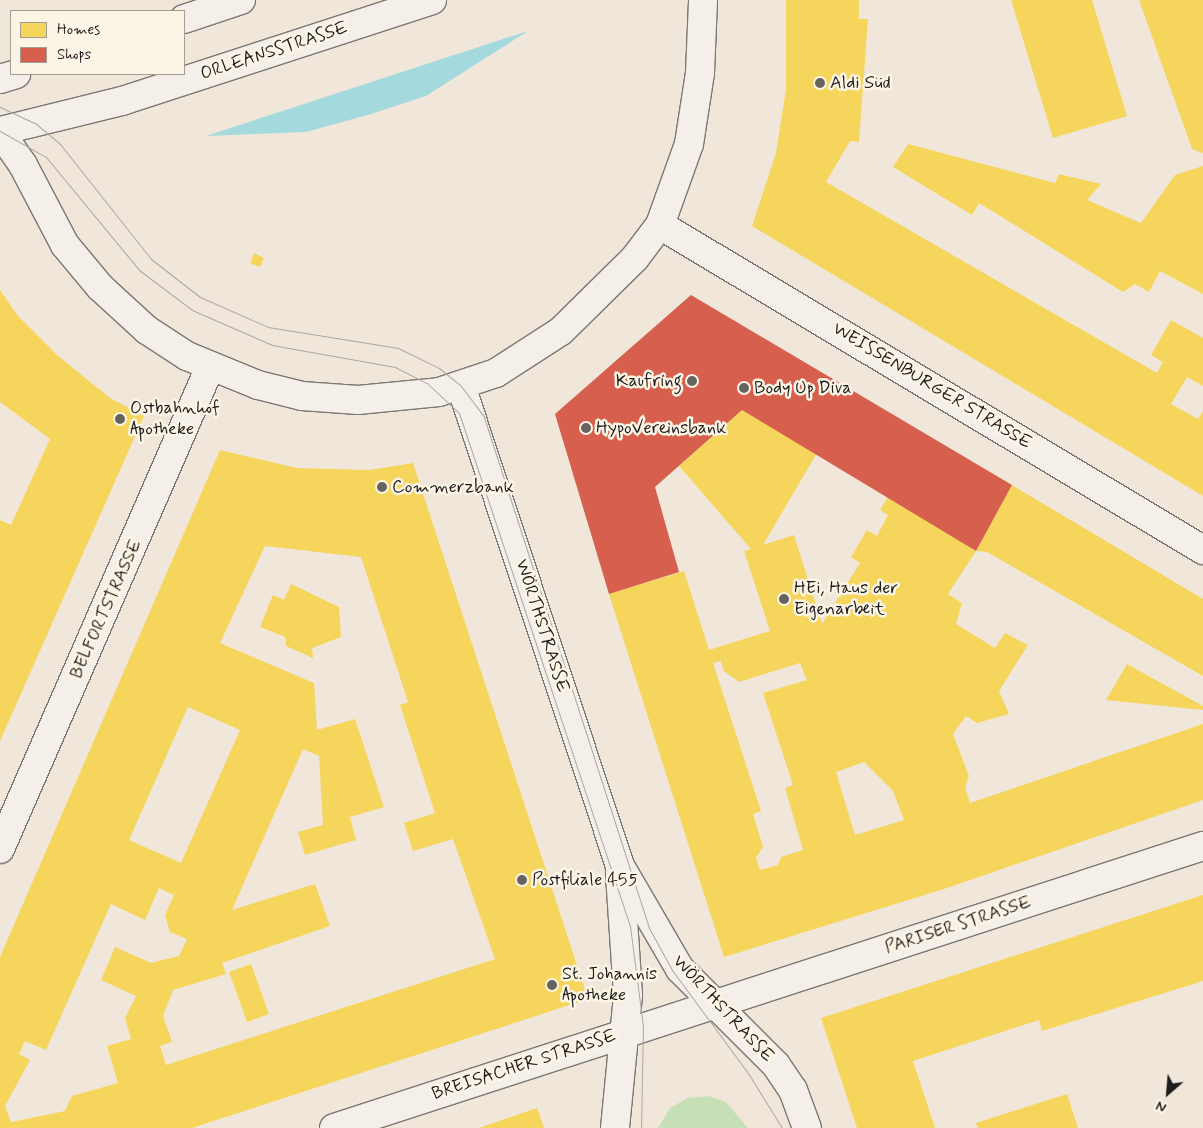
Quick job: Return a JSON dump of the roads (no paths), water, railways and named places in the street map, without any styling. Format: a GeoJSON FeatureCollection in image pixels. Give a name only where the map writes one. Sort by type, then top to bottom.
{"type":"FeatureCollection","features":[{"type":"Feature","properties":{"kind":"street"},"geometry":{"type":"LineString","coordinates":[[185,19],[241,0]]}},
{"type":"Feature","properties":{"kind":"street","name":"ORLEANSSTRASSE"},"geometry":{"type":"LineString","coordinates":[[0,132],[122,100],[432,0]]}},
{"type":"Feature","properties":{"kind":"street"},"geometry":{"type":"LineString","coordinates":[[0,132],[23,165],[65,245],[100,288],[147,330],[210,367],[302,396],[358,400],[408,398],[461,386],[496,373],[562,331],[635,258],[660,225],[689,144],[700,73],[703,0]]}},
{"type":"Feature","properties":{"kind":"street","name":"WEISSENBURGER STRASSE"},"geometry":{"type":"LineString","coordinates":[[660,225],[1203,550]]}},
{"type":"Feature","properties":{"kind":"street","name":"BELFORTSTRASSE"},"geometry":{"type":"LineString","coordinates":[[0,849],[210,367]]}},
{"type":"Feature","properties":{"kind":"street","name":"WÖRTHSTRASSE"},"geometry":{"type":"LineString","coordinates":[[461,386],[620,866],[676,963],[776,1065],[793,1090],[807,1128]]}},
{"type":"Feature","properties":{"kind":"street","name":"PARISER STRASSE"},"geometry":{"type":"LineString","coordinates":[[714,1003],[1203,846]]}},
{"type":"Feature","properties":{"kind":"street","name":"WÖRTHSTRASSE"},"geometry":{"type":"LineString","coordinates":[[615,1128],[614,1102],[625,1032],[628,995],[620,866]]}},
{"type":"Feature","properties":{"kind":"street","name":"BREISACHER STRASSE"},"geometry":{"type":"LineString","coordinates":[[334,1128],[714,1003]]}},
{"type":"Feature","properties":{"kind":"water"},"geometry":{"type":"Polygon","coordinates":[[[528,31],[426,96],[371,114],[306,132],[206,136],[528,31]]]}},
{"type":"Feature","properties":{"kind":"tram line"},"geometry":{"type":"LineString","coordinates":[[0,107],[35,123],[60,144],[151,259],[200,297],[268,327],[398,348],[439,368],[461,386],[484,417],[649,928],[672,970],[748,1073],[782,1128]]}},
{"type":"Feature","properties":{"kind":"tram line"},"geometry":{"type":"LineString","coordinates":[[0,131],[46,157],[139,270],[192,310],[272,345],[395,367],[427,383],[459,413],[630,926],[643,1026],[641,1128]]}},
{"type":"Feature","properties":{"kind":"place","name":"Aldi Süd"},"geometry":{"type":"Point","coordinates":[820,83]}},
{"type":"Feature","properties":{"kind":"place","name":"Kaufring"},"geometry":{"type":"Point","coordinates":[692,381]}},
{"type":"Feature","properties":{"kind":"place","name":"Body Up Diva"},"geometry":{"type":"Point","coordinates":[744,388]}},
{"type":"Feature","properties":{"kind":"place","name":"Ostbahnhof Apotheke"},"geometry":{"type":"Point","coordinates":[120,419]}},
{"type":"Feature","properties":{"kind":"place","name":"HypoVereinsbank"},"geometry":{"type":"Point","coordinates":[586,428]}},
{"type":"Feature","properties":{"kind":"place","name":"Commerzbank"},"geometry":{"type":"Point","coordinates":[382,487]}},
{"type":"Feature","properties":{"kind":"place","name":"HEi, Haus der Eigenarbeit"},"geometry":{"type":"Point","coordinates":[784,599]}},
{"type":"Feature","properties":{"kind":"place","name":"Postfiliale 455"},"geometry":{"type":"Point","coordinates":[522,880]}},
{"type":"Feature","properties":{"kind":"place","name":"St. Johannis Apotheke"},"geometry":{"type":"Point","coordinates":[552,985]}}]}
